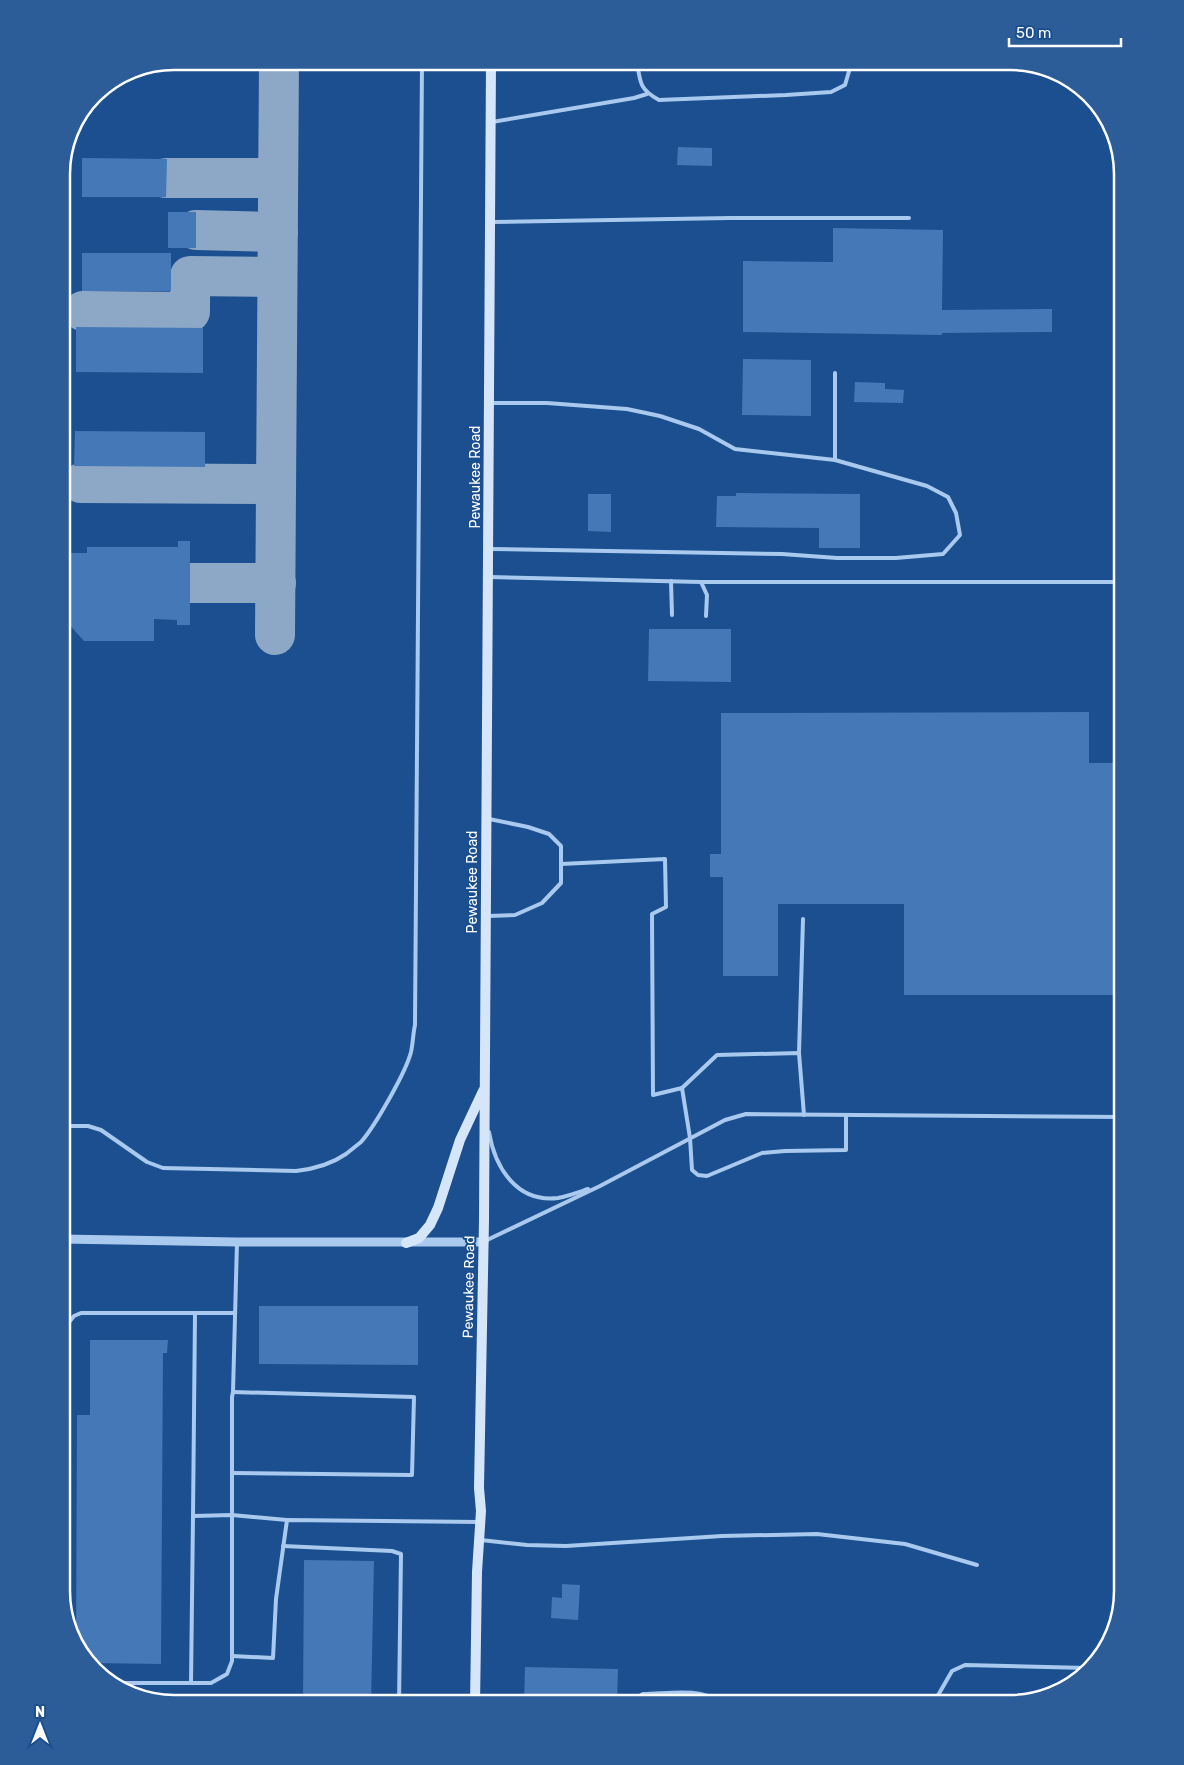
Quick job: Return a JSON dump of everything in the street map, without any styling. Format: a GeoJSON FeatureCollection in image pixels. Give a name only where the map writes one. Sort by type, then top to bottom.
{"type":"FeatureCollection","features":[{"type":"Feature","properties":{"kind":"main road","name":"Pewaukee Road"},"geometry":{"type":"LineString","coordinates":[[475,1695],[484,1242],[491,70]]}},
{"type":"Feature","properties":{"kind":"main road"},"geometry":{"type":"LineString","coordinates":[[406,1243],[419,1238],[430,1225],[438,1208],[460,1140],[484,1087]]}},
{"type":"Feature","properties":{"kind":"street"},"geometry":{"type":"LineString","coordinates":[[70,1239],[237,1242],[484,1242]]}},
{"type":"Feature","properties":{"kind":"lane"},"geometry":{"type":"LineString","coordinates":[[70,1126],[88,1126],[100,1130],[147,1162],[163,1168],[296,1171],[315,1168],[332,1162],[361,1142],[397,1083],[410,1053],[415,1015],[422,70]]}},
{"type":"Feature","properties":{"kind":"lane"},"geometry":{"type":"LineString","coordinates":[[638,70],[640,82],[647,94],[659,100],[831,92],[844,85],[849,70]]}},
{"type":"Feature","properties":{"kind":"lane"},"geometry":{"type":"LineString","coordinates":[[490,123],[614,102],[647,94]]}},
{"type":"Feature","properties":{"kind":"lane"},"geometry":{"type":"LineString","coordinates":[[490,222],[730,218],[909,218]]}},
{"type":"Feature","properties":{"kind":"lane"},"geometry":{"type":"LineString","coordinates":[[835,373],[835,460]]}},
{"type":"Feature","properties":{"kind":"lane"},"geometry":{"type":"LineString","coordinates":[[488,549],[896,558],[943,554],[960,535],[956,513],[948,497],[928,486],[835,460],[735,449],[699,429],[660,416],[626,409],[547,403],[489,403]]}},
{"type":"Feature","properties":{"kind":"lane"},"geometry":{"type":"LineString","coordinates":[[488,577],[701,582],[1114,582]]}},
{"type":"Feature","properties":{"kind":"lane"},"geometry":{"type":"LineString","coordinates":[[671,581],[672,615]]}},
{"type":"Feature","properties":{"kind":"lane"},"geometry":{"type":"LineString","coordinates":[[701,582],[706,595],[706,616]]}},
{"type":"Feature","properties":{"kind":"lane"},"geometry":{"type":"LineString","coordinates":[[486,819],[550,834],[561,846],[561,883],[542,903],[515,914],[486,916]]}},
{"type":"Feature","properties":{"kind":"lane"},"geometry":{"type":"LineString","coordinates":[[561,864],[665,859],[666,907],[652,914],[653,1095],[682,1088],[717,1055],[799,1053]]}},
{"type":"Feature","properties":{"kind":"lane"},"geometry":{"type":"LineString","coordinates":[[803,919],[799,1053],[804,1115]]}},
{"type":"Feature","properties":{"kind":"lane"},"geometry":{"type":"LineString","coordinates":[[682,1088],[690,1138],[692,1170],[698,1175],[707,1176],[762,1153],[846,1150],[846,1115]]}},
{"type":"Feature","properties":{"kind":"lane"},"geometry":{"type":"LineString","coordinates":[[484,1107],[494,1155],[506,1176],[519,1189],[539,1197],[557,1198],[600,1186]]}},
{"type":"Feature","properties":{"kind":"lane"},"geometry":{"type":"LineString","coordinates":[[484,1242],[600,1186],[725,1120],[746,1114],[1114,1117]]}},
{"type":"Feature","properties":{"kind":"lane"},"geometry":{"type":"LineString","coordinates":[[126,1683],[211,1683],[227,1674],[232,1661],[232,1397],[237,1242]]}},
{"type":"Feature","properties":{"kind":"lane"},"geometry":{"type":"LineString","coordinates":[[70,1321],[74,1316],[81,1313],[234,1313]]}},
{"type":"Feature","properties":{"kind":"lane"},"geometry":{"type":"LineString","coordinates":[[191,1683],[195,1313]]}},
{"type":"Feature","properties":{"kind":"lane"},"geometry":{"type":"LineString","coordinates":[[232,1473],[412,1475],[414,1397],[233,1392]]}},
{"type":"Feature","properties":{"kind":"lane"},"geometry":{"type":"LineString","coordinates":[[193,1516],[232,1515],[287,1520],[480,1522]]}},
{"type":"Feature","properties":{"kind":"lane"},"geometry":{"type":"LineString","coordinates":[[232,1656],[273,1658],[276,1599],[287,1520]]}},
{"type":"Feature","properties":{"kind":"lane"},"geometry":{"type":"LineString","coordinates":[[479,1539],[527,1545],[566,1546],[722,1536],[817,1534],[906,1544],[977,1565]]}},
{"type":"Feature","properties":{"kind":"lane"},"geometry":{"type":"LineString","coordinates":[[284,1546],[392,1551],[401,1554],[399,1695]]}},
{"type":"Feature","properties":{"kind":"lane"},"geometry":{"type":"LineString","coordinates":[[938,1695],[952,1671],[965,1665],[1079,1668]]}},
{"type":"Feature","properties":{"kind":"lane"},"geometry":{"type":"LineString","coordinates":[[642,1695],[694,1693],[703,1695]]}},
{"type":"Feature","properties":{"kind":"building"},"geometry":{"type":"Polygon","coordinates":[[[678,147],[712,148],[712,166],[677,165],[678,147]]]}},
{"type":"Feature","properties":{"kind":"building"},"geometry":{"type":"Polygon","coordinates":[[[82,158],[167,159],[166,197],[82,197],[82,158]]]}},
{"type":"Feature","properties":{"kind":"building"},"geometry":{"type":"Polygon","coordinates":[[[168,212],[196,212],[196,248],[168,248],[168,212]]]}},
{"type":"Feature","properties":{"kind":"building"},"geometry":{"type":"Polygon","coordinates":[[[833,228],[943,230],[942,310],[1052,309],[1052,332],[942,333],[942,335],[743,332],[743,261],[833,262],[833,228]]]}},
{"type":"Feature","properties":{"kind":"building"},"geometry":{"type":"Polygon","coordinates":[[[82,253],[171,253],[171,291],[82,291],[82,253]]]}},
{"type":"Feature","properties":{"kind":"building"},"geometry":{"type":"Polygon","coordinates":[[[76,327],[203,328],[203,373],[76,372],[76,327]]]}},
{"type":"Feature","properties":{"kind":"building"},"geometry":{"type":"Polygon","coordinates":[[[743,359],[811,360],[811,416],[742,415],[743,359]]]}},
{"type":"Feature","properties":{"kind":"building"},"geometry":{"type":"Polygon","coordinates":[[[855,382],[885,383],[885,389],[904,390],[903,403],[854,402],[855,382]]]}},
{"type":"Feature","properties":{"kind":"building"},"geometry":{"type":"Polygon","coordinates":[[[75,431],[205,432],[205,467],[74,466],[75,431]]]}},
{"type":"Feature","properties":{"kind":"building"},"geometry":{"type":"Polygon","coordinates":[[[736,493],[860,494],[860,548],[819,548],[819,528],[716,527],[717,496],[736,496],[736,493]]]}},
{"type":"Feature","properties":{"kind":"building"},"geometry":{"type":"Polygon","coordinates":[[[588,494],[611,494],[611,532],[588,531],[588,494]]]}},
{"type":"Feature","properties":{"kind":"building"},"geometry":{"type":"Polygon","coordinates":[[[178,541],[190,541],[190,625],[177,625],[177,620],[154,619],[154,641],[84,641],[70,625],[70,553],[87,553],[87,547],[178,547],[178,541]]]}},
{"type":"Feature","properties":{"kind":"building"},"geometry":{"type":"Polygon","coordinates":[[[649,629],[731,629],[731,682],[648,681],[649,629]]]}},
{"type":"Feature","properties":{"kind":"building"},"geometry":{"type":"Polygon","coordinates":[[[1089,712],[1089,763],[1114,763],[1114,995],[904,995],[904,904],[778,904],[778,976],[723,976],[723,877],[710,877],[710,854],[721,854],[721,713],[1089,712]]]}},
{"type":"Feature","properties":{"kind":"building"},"geometry":{"type":"Polygon","coordinates":[[[259,1306],[418,1306],[418,1365],[259,1364],[259,1306]]]}},
{"type":"Feature","properties":{"kind":"building"},"geometry":{"type":"Polygon","coordinates":[[[90,1340],[168,1340],[167,1353],[163,1353],[161,1664],[100,1663],[84,1643],[76,1625],[77,1415],[90,1415],[90,1340]]]}},
{"type":"Feature","properties":{"kind":"building"},"geometry":{"type":"Polygon","coordinates":[[[304,1560],[374,1561],[371,1695],[303,1695],[304,1560]]]}},
{"type":"Feature","properties":{"kind":"building"},"geometry":{"type":"Polygon","coordinates":[[[562,1584],[580,1585],[578,1620],[551,1618],[552,1597],[562,1598],[562,1584]]]}},
{"type":"Feature","properties":{"kind":"building"},"geometry":{"type":"Polygon","coordinates":[[[525,1667],[618,1669],[617,1695],[524,1695],[525,1667]]]}},
{"type":"Feature","properties":{"kind":"taxiway"},"geometry":{"type":"LineString","coordinates":[[275,635],[279,70]]}},
{"type":"Feature","properties":{"kind":"taxiway"},"geometry":{"type":"LineString","coordinates":[[166,178],[278,178]]}},
{"type":"Feature","properties":{"kind":"taxiway"},"geometry":{"type":"LineString","coordinates":[[196,230],[278,232]]}},
{"type":"Feature","properties":{"kind":"taxiway"},"geometry":{"type":"LineString","coordinates":[[83,311],[190,312],[190,276],[277,277]]}},
{"type":"Feature","properties":{"kind":"taxiway"},"geometry":{"type":"LineString","coordinates":[[81,483],[276,484]]}},
{"type":"Feature","properties":{"kind":"taxiway"},"geometry":{"type":"LineString","coordinates":[[190,583],[276,583]]}}]}
